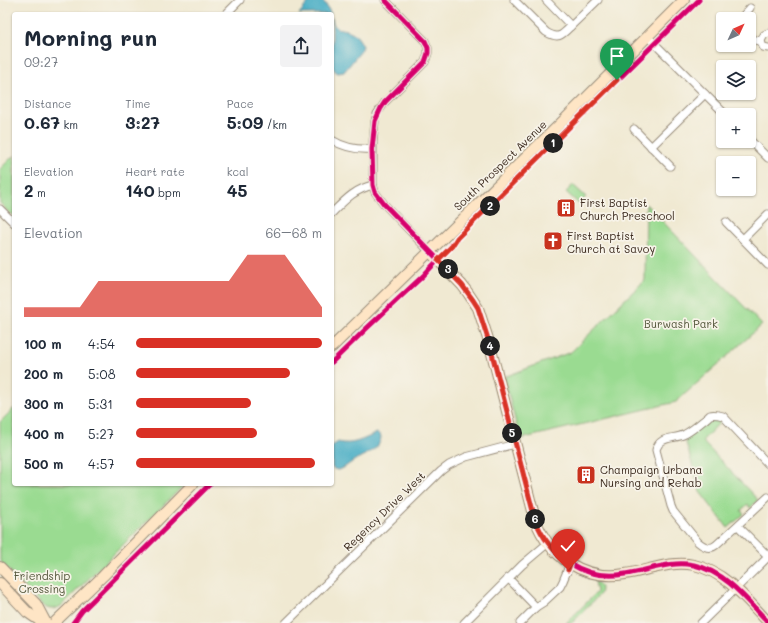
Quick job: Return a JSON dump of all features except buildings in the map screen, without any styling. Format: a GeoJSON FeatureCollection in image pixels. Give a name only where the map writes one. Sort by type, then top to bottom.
{"type":"FeatureCollection","features":[{"type":"Feature","properties":{"kind":"main road","name":"South Prospect Avenue"},"geometry":{"type":"LineString","coordinates":[[334,345],[684,0]]}},
{"type":"Feature","properties":{"kind":"main road"},"geometry":{"type":"LineString","coordinates":[[429,251],[462,285],[478,308],[489,342],[535,519],[548,543],[558,554],[570,564],[587,572],[609,576],[675,564],[686,564],[703,568],[714,572],[736,589],[768,622]]}},
{"type":"Feature","properties":{"kind":"main road"},"geometry":{"type":"LineString","coordinates":[[54,623],[144,535],[191,486]]}},
{"type":"Feature","properties":{"kind":"main road"},"geometry":{"type":"LineString","coordinates":[[0,566],[36,604],[46,623]]}},
{"type":"Feature","properties":{"kind":"main road"},"geometry":{"type":"LineString","coordinates":[[0,583],[27,612],[43,623]]}},
{"type":"Feature","properties":{"kind":"street"},"geometry":{"type":"LineString","coordinates":[[228,12],[240,0]]}},
{"type":"Feature","properties":{"kind":"street"},"geometry":{"type":"LineString","coordinates":[[386,0],[425,41],[428,48],[428,53],[425,62],[421,67],[377,114],[372,149],[373,185],[375,192],[384,204],[429,251]]}},
{"type":"Feature","properties":{"kind":"street"},"geometry":{"type":"LineString","coordinates":[[514,0],[546,32],[552,36],[562,35],[598,0]]}},
{"type":"Feature","properties":{"kind":"street"},"geometry":{"type":"LineString","coordinates":[[546,0],[571,26]]}},
{"type":"Feature","properties":{"kind":"street"},"geometry":{"type":"LineString","coordinates":[[746,12],[750,8]]}},
{"type":"Feature","properties":{"kind":"street"},"geometry":{"type":"LineString","coordinates":[[761,41],[764,35],[768,33]]}},
{"type":"Feature","properties":{"kind":"street"},"geometry":{"type":"LineString","coordinates":[[648,37],[719,108]]}},
{"type":"Feature","properties":{"kind":"street"},"geometry":{"type":"LineString","coordinates":[[756,40],[761,41]]}},
{"type":"Feature","properties":{"kind":"street"},"geometry":{"type":"LineString","coordinates":[[761,41],[764,47],[768,48]]}},
{"type":"Feature","properties":{"kind":"street"},"geometry":{"type":"LineString","coordinates":[[651,147],[705,94]]}},
{"type":"Feature","properties":{"kind":"street"},"geometry":{"type":"LineString","coordinates":[[634,129],[670,166]]}},
{"type":"Feature","properties":{"kind":"street"},"geometry":{"type":"LineString","coordinates":[[334,141],[346,147],[356,149],[372,149]]}},
{"type":"Feature","properties":{"kind":"street"},"geometry":{"type":"LineString","coordinates":[[756,146],[768,158]]}},
{"type":"Feature","properties":{"kind":"street"},"geometry":{"type":"LineString","coordinates":[[334,211],[354,193],[364,187],[373,185]]}},
{"type":"Feature","properties":{"kind":"street"},"geometry":{"type":"LineString","coordinates":[[0,209],[12,221]]}},
{"type":"Feature","properties":{"kind":"street"},"geometry":{"type":"LineString","coordinates":[[743,239],[768,214]]}},
{"type":"Feature","properties":{"kind":"street"},"geometry":{"type":"LineString","coordinates":[[726,222],[768,265]]}},
{"type":"Feature","properties":{"kind":"street"},"geometry":{"type":"LineString","coordinates":[[768,464],[723,416],[719,415],[710,415],[684,435],[663,440],[657,445],[656,450],[673,511],[703,546],[708,548],[713,547],[738,526],[768,497]]}},
{"type":"Feature","properties":{"kind":"street","name":"Regency Drive West"},"geometry":{"type":"LineString","coordinates":[[286,623],[441,471],[449,465],[466,457],[515,444]]}},
{"type":"Feature","properties":{"kind":"street"},"geometry":{"type":"LineString","coordinates":[[701,623],[768,556],[738,526]]}},
{"type":"Feature","properties":{"kind":"street"},"geometry":{"type":"LineString","coordinates":[[464,623],[508,578],[548,543]]}},
{"type":"Feature","properties":{"kind":"street"},"geometry":{"type":"LineString","coordinates":[[520,623],[560,587],[570,564]]}},
{"type":"Feature","properties":{"kind":"street"},"geometry":{"type":"LineString","coordinates":[[508,578],[536,607]]}},
{"type":"Feature","properties":{"kind":"green space"},"geometry":{"type":"Polygon","coordinates":[[[12,157],[12,214],[0,203],[0,169],[12,157]]]}},
{"type":"Feature","properties":{"kind":"green space"},"geometry":{"type":"Polygon","coordinates":[[[573,185],[586,197],[579,204],[566,192],[573,185]]]}},
{"type":"Feature","properties":{"kind":"green space","name":"Burwash Park"},"geometry":{"type":"Polygon","coordinates":[[[646,204],[762,325],[676,402],[520,439],[504,377],[571,352],[645,280],[646,204]]]}},
{"type":"Feature","properties":{"kind":"green space","name":"Friendship Crossing"},"geometry":{"type":"Polygon","coordinates":[[[12,410],[12,486],[183,486],[61,606],[54,609],[43,606],[0,561],[0,422],[12,410]]]}},
{"type":"Feature","properties":{"kind":"green space"},"geometry":{"type":"Polygon","coordinates":[[[711,417],[717,417],[721,421],[702,441],[758,500],[750,508],[748,504],[741,510],[744,514],[728,528],[700,492],[685,439],[711,417]]]}},
{"type":"Feature","properties":{"kind":"green space"},"geometry":{"type":"Polygon","coordinates":[[[595,581],[599,583],[601,590],[600,594],[572,623],[566,623],[597,592],[595,581]]]}},
{"type":"Feature","properties":{"kind":"water"},"geometry":{"type":"Polygon","coordinates":[[[310,0],[322,0],[330,12],[301,12],[310,0]]]}},
{"type":"Feature","properties":{"kind":"water"},"geometry":{"type":"Polygon","coordinates":[[[334,24],[338,28],[354,34],[363,46],[361,51],[344,72],[336,72],[334,70],[334,24]]]}},
{"type":"Feature","properties":{"kind":"water"},"geometry":{"type":"Polygon","coordinates":[[[377,433],[381,436],[378,445],[370,452],[356,459],[342,469],[334,469],[334,445],[338,442],[348,443],[367,438],[377,433]]]}},
{"type":"Feature","properties":{"kind":"cycle path"},"geometry":{"type":"LineString","coordinates":[[385,0],[425,41],[428,48],[428,53],[425,62],[385,102],[375,121],[372,149],[373,185],[375,192],[384,204],[456,278],[478,308],[489,342],[535,519],[541,533],[549,545],[559,555],[582,570],[596,574],[610,575],[634,573],[659,566],[676,564],[694,565],[706,569],[726,580],[744,596],[768,622]]}},
{"type":"Feature","properties":{"kind":"cycle path"},"geometry":{"type":"LineString","coordinates":[[334,360],[424,275],[450,248],[457,238],[699,0]]}},
{"type":"Feature","properties":{"kind":"cycle path"},"geometry":{"type":"LineString","coordinates":[[73,623],[82,611],[208,486]]}},
{"type":"Feature","properties":{"kind":"place","name":"First Baptist Church Preschool"},"geometry":{"type":"Point","coordinates":[566,208]}},
{"type":"Feature","properties":{"kind":"place","name":"First Baptist Church at Savoy"},"geometry":{"type":"Point","coordinates":[553,241]}},
{"type":"Feature","properties":{"kind":"place","name":"Champaign Urbana Nursing and Rehab"},"geometry":{"type":"Point","coordinates":[586,475]}},
{"type":"Feature","properties":{"kind":"route"},"geometry":{"type":"LineString","coordinates":[[568,570],[570,564],[553,550],[542,536],[535,519],[489,342],[478,308],[462,285],[438,260],[452,246],[457,238],[617,80]]}}]}
